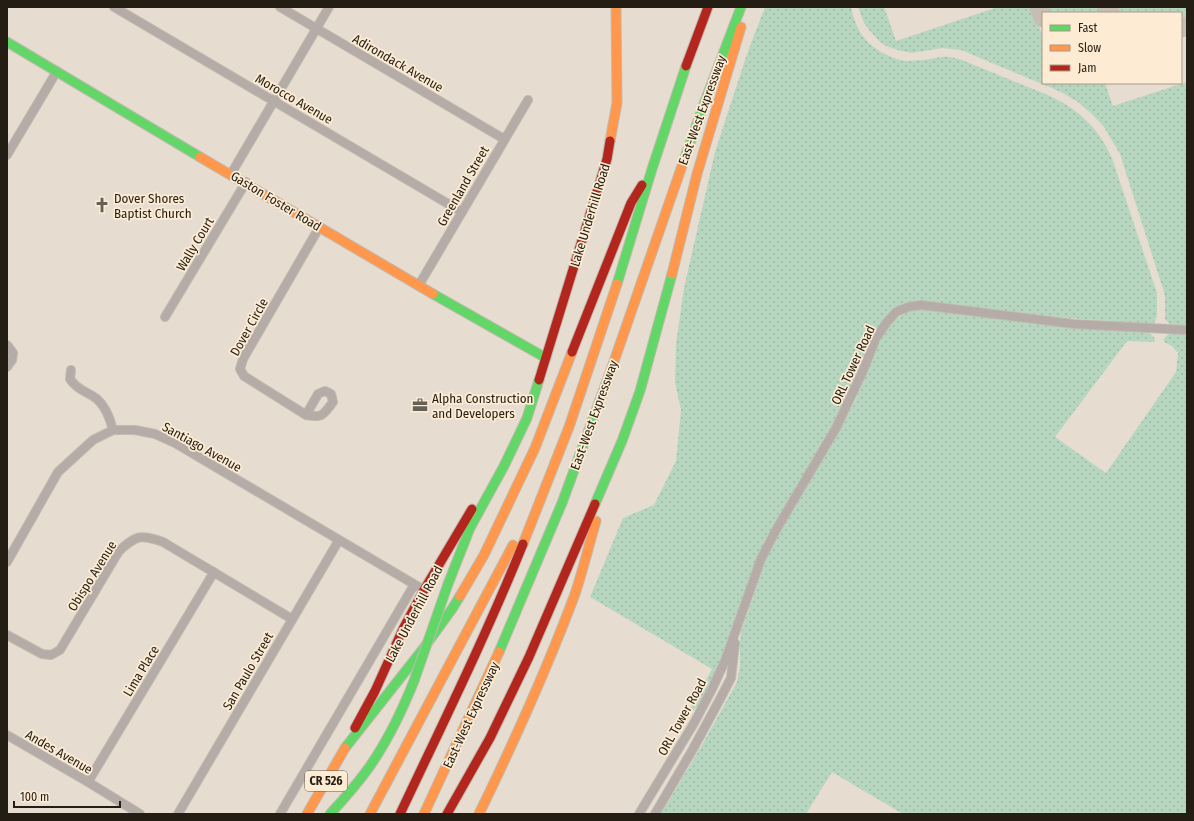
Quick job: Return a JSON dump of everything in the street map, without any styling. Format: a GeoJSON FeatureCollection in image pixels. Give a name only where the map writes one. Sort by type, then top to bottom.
{"type":"FeatureCollection","features":[{"type":"Feature","properties":{"kind":"main road","name":"Lake Underhill Road"},"geometry":{"type":"LineString","coordinates":[[330,814],[370,767],[393,728],[414,681],[456,562],[470,528],[504,466],[527,418],[607,159],[617,103],[616,7]]}},
{"type":"Feature","properties":{"kind":"main road","name":"East-West Expressway"},"geometry":{"type":"LineString","coordinates":[[400,814],[465,677],[502,594],[569,427],[619,278],[652,169],[708,7]]}},
{"type":"Feature","properties":{"kind":"main road","name":"East-West Expressway"},"geometry":{"type":"LineString","coordinates":[[424,814],[452,757],[512,624],[580,456],[603,395],[692,136],[726,43],[741,7]]}},
{"type":"Feature","properties":{"kind":"main road"},"geometry":{"type":"LineString","coordinates":[[447,814],[490,738],[529,657],[610,470],[640,391],[656,337],[697,174],[746,7]]}},
{"type":"Feature","properties":{"kind":"main road","name":"Gaston Foster Road"},"geometry":{"type":"LineString","coordinates":[[7,42],[419,285],[546,358]]}},
{"type":"Feature","properties":{"kind":"main road"},"geometry":{"type":"LineString","coordinates":[[345,748],[423,649],[452,609],[484,555],[535,448],[631,203],[652,169]]}},
{"type":"Feature","properties":{"kind":"main road","name":"Lake Underhill Road"},"geometry":{"type":"LineString","coordinates":[[307,814],[345,748],[375,691],[403,629],[424,590],[527,418]]}},
{"type":"Feature","properties":{"kind":"main road"},"geometry":{"type":"LineString","coordinates":[[479,814],[534,696],[576,593],[610,470]]}},
{"type":"Feature","properties":{"kind":"main road"},"geometry":{"type":"LineString","coordinates":[[370,814],[512,547],[535,511]]}},
{"type":"Feature","properties":{"kind":"street","name":"Morocco Avenue"},"geometry":{"type":"LineString","coordinates":[[114,7],[462,212]]}},
{"type":"Feature","properties":{"kind":"street","name":"Adirondack Avenue"},"geometry":{"type":"LineString","coordinates":[[280,7],[504,139]]}},
{"type":"Feature","properties":{"kind":"street"},"geometry":{"type":"LineString","coordinates":[[231,174],[329,7]]}},
{"type":"Feature","properties":{"kind":"street"},"geometry":{"type":"LineString","coordinates":[[7,155],[57,71]]}},
{"type":"Feature","properties":{"kind":"street","name":"Greenland Street"},"geometry":{"type":"LineString","coordinates":[[419,285],[528,100]]}},
{"type":"Feature","properties":{"kind":"street","name":"Wally Court"},"geometry":{"type":"LineString","coordinates":[[165,317],[246,182]]}},
{"type":"Feature","properties":{"kind":"street","name":"Dover Circle"},"geometry":{"type":"LineString","coordinates":[[306,415],[244,376],[240,369],[243,359],[320,226]]}},
{"type":"Feature","properties":{"kind":"street","name":"ORL Tower Road"},"geometry":{"type":"LineString","coordinates":[[639,814],[694,722],[721,671],[761,559],[776,530],[836,428],[863,371],[876,338],[896,312],[908,307],[921,305],[1074,324],[1187,330]]}},
{"type":"Feature","properties":{"kind":"street"},"geometry":{"type":"LineString","coordinates":[[7,345],[13,353],[12,360],[7,367]]}},
{"type":"Feature","properties":{"kind":"street"},"geometry":{"type":"LineString","coordinates":[[71,370],[70,379],[72,382],[75,386],[98,400],[108,414],[113,430]]}},
{"type":"Feature","properties":{"kind":"street","name":"Santiago Avenue"},"geometry":{"type":"LineString","coordinates":[[7,562],[58,472],[93,440],[113,430],[135,430],[154,434],[175,443],[424,590]]}},
{"type":"Feature","properties":{"kind":"street","name":"Obispo Avenue"},"geometry":{"type":"LineString","coordinates":[[7,635],[42,654],[51,655],[60,650],[119,551],[137,537],[150,537],[163,542],[292,618]]}},
{"type":"Feature","properties":{"kind":"street","name":"San Paulo Street"},"geometry":{"type":"LineString","coordinates":[[178,814],[339,540]]}},
{"type":"Feature","properties":{"kind":"street","name":"Lima Place"},"geometry":{"type":"LineString","coordinates":[[88,782],[214,572]]}},
{"type":"Feature","properties":{"kind":"street","name":"Lake Underhill Road"},"geometry":{"type":"LineString","coordinates":[[280,814],[414,585]]}},
{"type":"Feature","properties":{"kind":"street","name":"ORL Tower Road"},"geometry":{"type":"LineString","coordinates":[[655,814],[720,702],[731,678],[737,628]]}},
{"type":"Feature","properties":{"kind":"street"},"geometry":{"type":"LineString","coordinates":[[694,722],[704,729]]}},
{"type":"Feature","properties":{"kind":"street","name":"Andes Avenue"},"geometry":{"type":"LineString","coordinates":[[7,736],[88,782],[140,814]]}},
{"type":"Feature","properties":{"kind":"green space"},"geometry":{"type":"Polygon","coordinates":[[[765,7],[851,7],[856,25],[863,36],[873,47],[886,55],[907,61],[946,57],[956,58],[1061,101],[1079,114],[1095,129],[1112,158],[1157,293],[1157,316],[1154,323],[1151,324],[1067,318],[922,301],[911,302],[896,308],[885,318],[876,331],[834,423],[775,523],[758,558],[719,668],[698,706],[692,711],[689,711],[712,669],[590,597],[623,518],[654,505],[676,461],[681,410],[675,382],[676,344],[684,288],[715,152],[747,54],[765,7]]]}},
{"type":"Feature","properties":{"kind":"green space"},"geometry":{"type":"Polygon","coordinates":[[[858,7],[884,7],[896,41],[998,7],[1028,7],[1030,9],[1033,8],[1042,35],[1042,84],[1105,84],[1113,106],[1187,82],[1187,326],[1170,324],[1165,319],[1165,297],[1163,289],[1120,154],[1104,127],[1092,114],[1078,102],[1061,92],[961,50],[942,48],[912,53],[886,46],[880,42],[864,23],[858,7]]]}},
{"type":"Feature","properties":{"kind":"green space"},"geometry":{"type":"Polygon","coordinates":[[[1046,7],[1101,7],[1103,12],[1048,12],[1046,7]]]}},
{"type":"Feature","properties":{"kind":"green space"},"geometry":{"type":"Polygon","coordinates":[[[1114,7],[1187,7],[1187,20],[1182,22],[1182,12],[1116,12],[1114,7]]]}},
{"type":"Feature","properties":{"kind":"green space"},"geometry":{"type":"Polygon","coordinates":[[[926,308],[1073,328],[1147,332],[1154,337],[1155,342],[1127,341],[1055,437],[1106,473],[1176,372],[1178,353],[1172,346],[1164,342],[1164,339],[1171,333],[1187,334],[1187,814],[903,814],[832,772],[806,814],[661,814],[737,682],[740,666],[741,632],[766,559],[778,533],[844,422],[855,401],[885,331],[889,325],[899,317],[911,311],[926,308]]]}},
{"type":"Feature","properties":{"kind":"taxiway"},"geometry":{"type":"LineString","coordinates":[[1039,7],[1042,15]]}},
{"type":"Feature","properties":{"kind":"taxiway"},"geometry":{"type":"LineString","coordinates":[[1108,7],[1110,12]]}},
{"type":"Feature","properties":{"kind":"taxiway"},"geometry":{"type":"LineString","coordinates":[[1182,28],[1187,26]]}},
{"type":"Feature","properties":{"kind":"traffic: fast"},"geometry":{"type":"LineString","coordinates":[[683,163],[741,7]]}},
{"type":"Feature","properties":{"kind":"traffic: fast"},"geometry":{"type":"LineString","coordinates":[[7,42],[200,157]]}},
{"type":"Feature","properties":{"kind":"traffic: fast"},"geometry":{"type":"LineString","coordinates":[[617,284],[652,169],[686,66]]}},
{"type":"Feature","properties":{"kind":"traffic: fast"},"geometry":{"type":"LineString","coordinates":[[595,504],[622,441],[640,391],[672,274]]}},
{"type":"Feature","properties":{"kind":"traffic: fast"},"geometry":{"type":"LineString","coordinates":[[433,294],[546,358]]}},
{"type":"Feature","properties":{"kind":"traffic: fast"},"geometry":{"type":"LineString","coordinates":[[499,652],[562,503],[611,370]]}},
{"type":"Feature","properties":{"kind":"traffic: fast"},"geometry":{"type":"LineString","coordinates":[[448,584],[470,528],[504,466],[527,418],[539,380]]}},
{"type":"Feature","properties":{"kind":"traffic: fast"},"geometry":{"type":"LineString","coordinates":[[414,681],[448,584]]}},
{"type":"Feature","properties":{"kind":"traffic: fast"},"geometry":{"type":"LineString","coordinates":[[345,748],[423,649],[460,596]]}},
{"type":"Feature","properties":{"kind":"traffic: fast"},"geometry":{"type":"LineString","coordinates":[[330,814],[356,785],[377,756],[405,703],[414,681]]}},
{"type":"Feature","properties":{"kind":"traffic: slow"},"geometry":{"type":"LineString","coordinates":[[610,141],[617,103],[616,7]]}},
{"type":"Feature","properties":{"kind":"traffic: slow"},"geometry":{"type":"LineString","coordinates":[[672,274],[697,174],[741,27]]}},
{"type":"Feature","properties":{"kind":"traffic: slow"},"geometry":{"type":"LineString","coordinates":[[200,157],[433,294]]}},
{"type":"Feature","properties":{"kind":"traffic: slow"},"geometry":{"type":"LineString","coordinates":[[611,370],[683,163]]}},
{"type":"Feature","properties":{"kind":"traffic: slow"},"geometry":{"type":"LineString","coordinates":[[523,544],[569,427],[617,284]]}},
{"type":"Feature","properties":{"kind":"traffic: slow"},"geometry":{"type":"LineString","coordinates":[[460,596],[484,555],[535,448],[572,352]]}},
{"type":"Feature","properties":{"kind":"traffic: slow"},"geometry":{"type":"LineString","coordinates":[[479,814],[530,705],[553,650],[575,594],[596,521]]}},
{"type":"Feature","properties":{"kind":"traffic: slow"},"geometry":{"type":"LineString","coordinates":[[370,814],[513,545]]}},
{"type":"Feature","properties":{"kind":"traffic: slow"},"geometry":{"type":"LineString","coordinates":[[424,814],[499,652]]}},
{"type":"Feature","properties":{"kind":"traffic: slow"},"geometry":{"type":"LineString","coordinates":[[307,814],[345,748]]}},
{"type":"Feature","properties":{"kind":"traffic: jam"},"geometry":{"type":"LineString","coordinates":[[686,66],[708,7]]}},
{"type":"Feature","properties":{"kind":"traffic: jam"},"geometry":{"type":"LineString","coordinates":[[539,380],[607,159],[610,141]]}},
{"type":"Feature","properties":{"kind":"traffic: jam"},"geometry":{"type":"LineString","coordinates":[[572,352],[631,203],[642,185]]}},
{"type":"Feature","properties":{"kind":"traffic: jam"},"geometry":{"type":"LineString","coordinates":[[447,814],[490,738],[529,657],[595,504]]}},
{"type":"Feature","properties":{"kind":"traffic: jam"},"geometry":{"type":"LineString","coordinates":[[355,728],[375,691],[403,629],[424,590],[472,509]]}},
{"type":"Feature","properties":{"kind":"traffic: jam"},"geometry":{"type":"LineString","coordinates":[[400,814],[479,646],[523,544]]}},
{"type":"Feature","properties":{"kind":"place","name":"Dover Shores Baptist Church"},"geometry":{"type":"Point","coordinates":[102,205]}},
{"type":"Feature","properties":{"kind":"place","name":"Alpha Construction and Developers"},"geometry":{"type":"Point","coordinates":[420,405]}}]}
